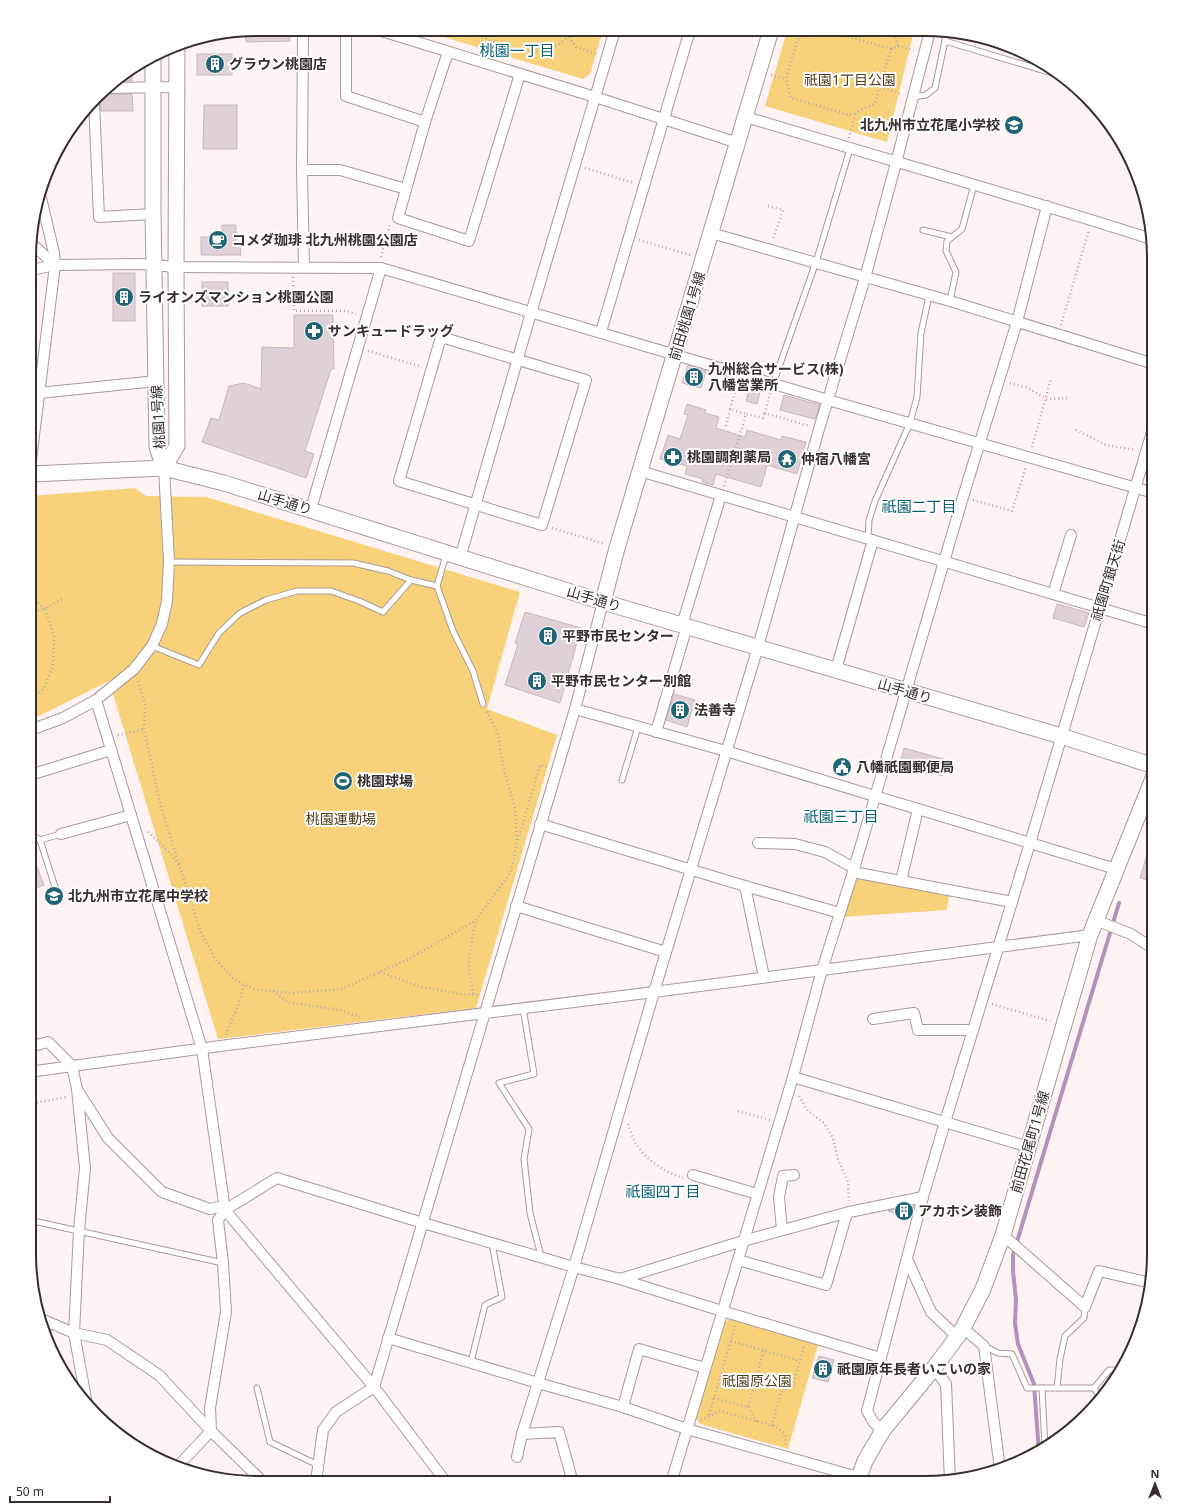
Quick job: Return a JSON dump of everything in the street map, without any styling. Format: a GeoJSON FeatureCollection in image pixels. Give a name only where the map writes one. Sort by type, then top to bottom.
{"type":"FeatureCollection","features":[{"type":"Feature","properties":{"kind":"street"},"geometry":{"type":"LineString","coordinates":[[303,36],[302,170],[304,267]]}},
{"type":"Feature","properties":{"kind":"street"},"geometry":{"type":"LineString","coordinates":[[346,36],[346,96],[425,122]]}},
{"type":"Feature","properties":{"kind":"street"},"geometry":{"type":"LineString","coordinates":[[397,36],[738,143]]}},
{"type":"Feature","properties":{"kind":"street"},"geometry":{"type":"LineString","coordinates":[[454,556],[475,504],[614,36]]}},
{"type":"Feature","properties":{"kind":"street"},"geometry":{"type":"LineString","coordinates":[[601,332],[688,36]]}},
{"type":"Feature","properties":{"kind":"street","name":"前田桃園1号線"},"geometry":{"type":"LineString","coordinates":[[603,602],[617,548],[769,36]]}},
{"type":"Feature","properties":{"kind":"street"},"geometry":{"type":"LineString","coordinates":[[517,1457],[522,1434],[574,1267],[654,992],[758,647],[864,278],[896,163],[929,36]]}},
{"type":"Feature","properties":{"kind":"street","name":"桃園1号線"},"geometry":{"type":"LineString","coordinates":[[164,468],[177,446],[177,52]]}},
{"type":"Feature","properties":{"kind":"street"},"geometry":{"type":"LineString","coordinates":[[448,52],[425,122],[398,218],[469,241],[520,74]]}},
{"type":"Feature","properties":{"kind":"street","name":"桃園1号線"},"geometry":{"type":"LineString","coordinates":[[153,63],[153,214],[157,447],[164,468]]}},
{"type":"Feature","properties":{"kind":"street"},"geometry":{"type":"LineString","coordinates":[[116,88],[178,87]]}},
{"type":"Feature","properties":{"kind":"street"},"geometry":{"type":"LineString","coordinates":[[94,108],[99,217],[153,214]]}},
{"type":"Feature","properties":{"kind":"street"},"geometry":{"type":"LineString","coordinates":[[746,117],[896,163],[1047,206],[1146,237]]}},
{"type":"Feature","properties":{"kind":"street"},"geometry":{"type":"LineString","coordinates":[[302,170],[340,170],[406,189]]}},
{"type":"Feature","properties":{"kind":"street"},"geometry":{"type":"LineString","coordinates":[[36,415],[55,265],[54,253],[43,205]]}},
{"type":"Feature","properties":{"kind":"street"},"geometry":{"type":"LineString","coordinates":[[673,1476],[779,1122],[822,970],[1016,322],[1047,206]]}},
{"type":"Feature","properties":{"kind":"street"},"geometry":{"type":"LineString","coordinates":[[711,233],[816,262],[864,278],[950,301],[1147,362]]}},
{"type":"Feature","properties":{"kind":"street"},"geometry":{"type":"LineString","coordinates":[[36,248],[55,265]]}},
{"type":"Feature","properties":{"kind":"street"},"geometry":{"type":"LineString","coordinates":[[36,269],[55,265],[133,264],[176,267],[380,268],[979,444],[1147,491]]}},
{"type":"Feature","properties":{"kind":"street"},"geometry":{"type":"LineString","coordinates":[[310,509],[380,268]]}},
{"type":"Feature","properties":{"kind":"street"},"geometry":{"type":"LineString","coordinates":[[441,337],[518,360],[586,380],[542,525],[399,480],[441,337]]}},
{"type":"Feature","properties":{"kind":"street"},"geometry":{"type":"LineString","coordinates":[[39,393],[156,381]]}},
{"type":"Feature","properties":{"kind":"street","name":"祇園町銀天街"},"geometry":{"type":"LineString","coordinates":[[883,1430],[874,1423],[867,1411],[923,1197],[1147,448]]}},
{"type":"Feature","properties":{"kind":"street"},"geometry":{"type":"LineString","coordinates":[[36,728],[63,718],[96,700],[134,669],[152,646],[162,624],[167,601],[168,562],[164,468]]}},
{"type":"Feature","properties":{"kind":"street","name":"山手通り"},"geometry":{"type":"LineString","coordinates":[[36,474],[164,468],[224,483],[603,602],[1061,736],[1147,764]]}},
{"type":"Feature","properties":{"kind":"street"},"geometry":{"type":"LineString","coordinates":[[640,471],[1147,622]]}},
{"type":"Feature","properties":{"kind":"street"},"geometry":{"type":"LineString","coordinates":[[656,732],[721,495]]}},
{"type":"Feature","properties":{"kind":"street"},"geometry":{"type":"LineString","coordinates":[[1053,594],[1071,535]]}},
{"type":"Feature","properties":{"kind":"street"},"geometry":{"type":"LineString","coordinates":[[836,670],[870,539]]}},
{"type":"Feature","properties":{"kind":"street"},"geometry":{"type":"LineString","coordinates":[[317,1476],[323,1430],[336,1412],[374,1387],[488,996],[557,770],[603,602]]}},
{"type":"Feature","properties":{"kind":"street"},"geometry":{"type":"LineString","coordinates":[[96,700],[202,1049],[225,1208],[374,1387],[441,1476]]}},
{"type":"Feature","properties":{"kind":"street"},"geometry":{"type":"LineString","coordinates":[[575,708],[1116,869]]}},
{"type":"Feature","properties":{"kind":"street"},"geometry":{"type":"LineString","coordinates":[[36,773],[111,750]]}},
{"type":"Feature","properties":{"kind":"street","name":"前田花尾町1号線"},"geometry":{"type":"LineString","coordinates":[[859,1476],[883,1430],[934,1368],[960,1333],[1008,1239],[1029,1147],[1090,935],[1106,924],[1116,869],[1147,793]]}},
{"type":"Feature","properties":{"kind":"street"},"geometry":{"type":"LineString","coordinates":[[900,881],[918,809]]}},
{"type":"Feature","properties":{"kind":"street"},"geometry":{"type":"LineString","coordinates":[[61,834],[131,815]]}},
{"type":"Feature","properties":{"kind":"street"},"geometry":{"type":"LineString","coordinates":[[540,824],[840,913]]}},
{"type":"Feature","properties":{"kind":"street"},"geometry":{"type":"LineString","coordinates":[[758,843],[795,844],[825,852],[853,870],[900,881],[1012,902]]}},
{"type":"Feature","properties":{"kind":"street"},"geometry":{"type":"LineString","coordinates":[[745,886],[764,977]]}},
{"type":"Feature","properties":{"kind":"street"},"geometry":{"type":"LineString","coordinates":[[516,906],[666,952]]}},
{"type":"Feature","properties":{"kind":"street"},"geometry":{"type":"LineString","coordinates":[[1106,924],[1131,934],[1147,944]]}},
{"type":"Feature","properties":{"kind":"street"},"geometry":{"type":"LineString","coordinates":[[36,1071],[374,1026],[483,1014],[1090,935]]}},
{"type":"Feature","properties":{"kind":"street"},"geometry":{"type":"LineString","coordinates":[[873,1019],[914,1013],[918,1030],[973,1030]]}},
{"type":"Feature","properties":{"kind":"street"},"geometry":{"type":"LineString","coordinates":[[36,1045],[48,1042],[72,1066],[77,1092],[85,1168],[79,1230],[74,1333],[85,1393]]}},
{"type":"Feature","properties":{"kind":"street"},"geometry":{"type":"LineString","coordinates":[[792,1077],[1029,1147]]}},
{"type":"Feature","properties":{"kind":"street"},"geometry":{"type":"LineString","coordinates":[[77,1092],[108,1138],[162,1192],[210,1209],[225,1208],[277,1178],[423,1223],[620,1279],[880,1358]]}},
{"type":"Feature","properties":{"kind":"street"},"geometry":{"type":"LineString","coordinates":[[693,1175],[757,1194]]}},
{"type":"Feature","properties":{"kind":"street"},"geometry":{"type":"LineString","coordinates":[[782,1230],[779,1197],[783,1176],[794,1175]]}},
{"type":"Feature","properties":{"kind":"street"},"geometry":{"type":"LineString","coordinates":[[620,1279],[743,1241],[848,1212],[923,1197]]}},
{"type":"Feature","properties":{"kind":"street"},"geometry":{"type":"LineString","coordinates":[[182,1462],[211,1431],[210,1408],[226,1312],[223,1263],[218,1220],[225,1208]]}},
{"type":"Feature","properties":{"kind":"street"},"geometry":{"type":"LineString","coordinates":[[738,1260],[826,1285],[848,1212]]}},
{"type":"Feature","properties":{"kind":"street"},"geometry":{"type":"LineString","coordinates":[[1008,1239],[1085,1307],[1099,1271],[1145,1282]]}},
{"type":"Feature","properties":{"kind":"street"},"geometry":{"type":"LineString","coordinates":[[907,1259],[931,1312],[960,1333],[984,1346],[999,1463]]}},
{"type":"Feature","properties":{"kind":"street"},"geometry":{"type":"LineString","coordinates":[[48,1325],[74,1333],[107,1340],[159,1375],[211,1431],[257,1476]]}},
{"type":"Feature","properties":{"kind":"street"},"geometry":{"type":"LineString","coordinates":[[388,1338],[622,1407],[687,1429],[784,1456],[845,1476]]}},
{"type":"Feature","properties":{"kind":"street"},"geometry":{"type":"LineString","coordinates":[[622,1407],[639,1349],[705,1368]]}},
{"type":"Feature","properties":{"kind":"street"},"geometry":{"type":"LineString","coordinates":[[934,1368],[946,1384],[950,1475]]}},
{"type":"Feature","properties":{"kind":"street"},"geometry":{"type":"LineString","coordinates":[[522,1434],[559,1432],[571,1476]]}},
{"type":"Feature","properties":{"kind":"lane"},"geometry":{"type":"LineString","coordinates":[[913,97],[926,95],[935,88],[945,37]]}},
{"type":"Feature","properties":{"kind":"lane"},"geometry":{"type":"LineString","coordinates":[[944,41],[1044,71]]}},
{"type":"Feature","properties":{"kind":"lane"},"geometry":{"type":"LineString","coordinates":[[773,384],[816,262],[848,148]]}},
{"type":"Feature","properties":{"kind":"lane"},"geometry":{"type":"LineString","coordinates":[[950,301],[956,272],[946,251],[947,241],[962,229],[974,185]]}},
{"type":"Feature","properties":{"kind":"lane"},"geometry":{"type":"LineString","coordinates":[[923,230],[952,237]]}},
{"type":"Feature","properties":{"kind":"lane"},"geometry":{"type":"LineString","coordinates":[[870,539],[869,520],[875,501],[910,423],[917,397],[921,333],[929,296]]}},
{"type":"Feature","properties":{"kind":"lane"},"geometry":{"type":"LineString","coordinates":[[454,556],[437,586],[453,631],[473,671],[483,704]]}},
{"type":"Feature","properties":{"kind":"lane"},"geometry":{"type":"LineString","coordinates":[[168,562],[353,563],[388,571],[411,580],[437,586]]}},
{"type":"Feature","properties":{"kind":"lane"},"geometry":{"type":"LineString","coordinates":[[152,646],[199,665],[219,633],[240,613],[266,600],[297,591],[331,591],[359,601],[383,612],[411,580]]}},
{"type":"Feature","properties":{"kind":"lane"},"geometry":{"type":"LineString","coordinates":[[622,780],[638,727]]}},
{"type":"Feature","properties":{"kind":"lane"},"geometry":{"type":"LineString","coordinates":[[40,840],[61,834]]}},
{"type":"Feature","properties":{"kind":"lane"},"geometry":{"type":"LineString","coordinates":[[36,838],[40,840],[57,893]]}},
{"type":"Feature","properties":{"kind":"lane"},"geometry":{"type":"LineString","coordinates":[[523,1008],[534,1074],[499,1083],[529,1129],[524,1159],[530,1213],[541,1256]]}},
{"type":"Feature","properties":{"kind":"lane"},"geometry":{"type":"LineString","coordinates":[[36,1221],[223,1263]]}},
{"type":"Feature","properties":{"kind":"lane"},"geometry":{"type":"LineString","coordinates":[[471,1362],[485,1305],[502,1296],[492,1243]]}},
{"type":"Feature","properties":{"kind":"lane"},"geometry":{"type":"LineString","coordinates":[[1057,1388],[1060,1359],[1065,1336],[1084,1318],[1085,1307]]}},
{"type":"Feature","properties":{"kind":"lane"},"geometry":{"type":"LineString","coordinates":[[984,1346],[998,1353],[1012,1354],[1027,1388],[1094,1388]]}},
{"type":"Feature","properties":{"kind":"lane"},"geometry":{"type":"LineString","coordinates":[[1094,1388],[1109,1370],[1114,1370]]}},
{"type":"Feature","properties":{"kind":"lane"},"geometry":{"type":"LineString","coordinates":[[257,1388],[270,1442],[318,1465]]}},
{"type":"Feature","properties":{"kind":"lane"},"geometry":{"type":"LineString","coordinates":[[1041,1388],[1045,1441]]}},
{"type":"Feature","properties":{"kind":"lane"},"geometry":{"type":"LineString","coordinates":[[1094,1388],[1097,1393]]}},
{"type":"Feature","properties":{"kind":"path"},"geometry":{"type":"LineString","coordinates":[[481,36],[496,43],[529,52],[553,48],[569,37],[576,47],[607,58]]}},
{"type":"Feature","properties":{"kind":"path"},"geometry":{"type":"LineString","coordinates":[[802,36],[797,41],[786,79],[791,98],[849,114],[875,104],[891,49]]}},
{"type":"Feature","properties":{"kind":"path"},"geometry":{"type":"LineString","coordinates":[[847,36],[891,49],[898,46],[924,53]]}},
{"type":"Feature","properties":{"kind":"path"},"geometry":{"type":"LineString","coordinates":[[895,36],[898,46]]}},
{"type":"Feature","properties":{"kind":"path"},"geometry":{"type":"LineString","coordinates":[[880,87],[913,97]]}},
{"type":"Feature","properties":{"kind":"path"},"geometry":{"type":"LineString","coordinates":[[848,148],[856,112]]}},
{"type":"Feature","properties":{"kind":"path"},"geometry":{"type":"LineString","coordinates":[[575,166],[644,186]]}},
{"type":"Feature","properties":{"kind":"path"},"geometry":{"type":"LineString","coordinates":[[768,206],[783,210],[770,250]]}},
{"type":"Feature","properties":{"kind":"path"},"geometry":{"type":"LineString","coordinates":[[380,268],[391,224],[398,218]]}},
{"type":"Feature","properties":{"kind":"path"},"geometry":{"type":"LineString","coordinates":[[1058,335],[1092,220]]}},
{"type":"Feature","properties":{"kind":"path"},"geometry":{"type":"LineString","coordinates":[[629,236],[703,259]]}},
{"type":"Feature","properties":{"kind":"path"},"geometry":{"type":"LineString","coordinates":[[293,267],[294,311],[346,310],[366,317]]}},
{"type":"Feature","properties":{"kind":"path"},"geometry":{"type":"LineString","coordinates":[[358,348],[431,369]]}},
{"type":"Feature","properties":{"kind":"path"},"geometry":{"type":"LineString","coordinates":[[998,380],[1028,388],[1046,399],[1070,398]]}},
{"type":"Feature","properties":{"kind":"path"},"geometry":{"type":"LineString","coordinates":[[726,426],[736,388]]}},
{"type":"Feature","properties":{"kind":"path"},"geometry":{"type":"LineString","coordinates":[[730,409],[763,418],[767,403]]}},
{"type":"Feature","properties":{"kind":"path"},"geometry":{"type":"LineString","coordinates":[[764,413],[805,425]]}},
{"type":"Feature","properties":{"kind":"path"},"geometry":{"type":"LineString","coordinates":[[721,495],[746,414]]}},
{"type":"Feature","properties":{"kind":"path"},"geometry":{"type":"LineString","coordinates":[[1076,430],[1106,445],[1146,451]]}},
{"type":"Feature","properties":{"kind":"path"},"geometry":{"type":"LineString","coordinates":[[542,525],[617,548]]}},
{"type":"Feature","properties":{"kind":"path"},"geometry":{"type":"LineString","coordinates":[[36,611],[45,609],[64,598]]}},
{"type":"Feature","properties":{"kind":"path"},"geometry":{"type":"LineString","coordinates":[[36,601],[45,609],[54,636],[53,666],[43,690],[36,696]]}},
{"type":"Feature","properties":{"kind":"path"},"geometry":{"type":"LineString","coordinates":[[134,669],[145,704],[144,729],[161,807],[201,934],[215,959],[235,980],[253,989],[291,993],[341,989],[409,960],[476,920],[511,872],[517,842],[540,765],[557,770]]}},
{"type":"Feature","properties":{"kind":"path"},"geometry":{"type":"LineString","coordinates":[[483,704],[498,734],[503,766],[515,809],[517,842]]}},
{"type":"Feature","properties":{"kind":"path"},"geometry":{"type":"LineString","coordinates":[[108,738],[144,729]]}},
{"type":"Feature","properties":{"kind":"path"},"geometry":{"type":"LineString","coordinates":[[148,831],[170,853],[180,866]]}},
{"type":"Feature","properties":{"kind":"path"},"geometry":{"type":"LineString","coordinates":[[474,994],[469,980],[469,953],[476,920]]}},
{"type":"Feature","properties":{"kind":"path"},"geometry":{"type":"LineString","coordinates":[[380,972],[421,987],[461,994],[488,996]]}},
{"type":"Feature","properties":{"kind":"path"},"geometry":{"type":"LineString","coordinates":[[228,1045],[227,1031],[238,1006],[244,984]]}},
{"type":"Feature","properties":{"kind":"path"},"geometry":{"type":"LineString","coordinates":[[272,991],[289,1003],[340,1010],[360,1017],[374,1026]]}},
{"type":"Feature","properties":{"kind":"path"},"geometry":{"type":"LineString","coordinates":[[982,1001],[1064,1025]]}},
{"type":"Feature","properties":{"kind":"path"},"geometry":{"type":"LineString","coordinates":[[792,1077],[798,1095],[808,1111],[824,1123],[833,1138],[838,1159],[848,1182],[848,1212]]}},
{"type":"Feature","properties":{"kind":"path"},"geometry":{"type":"LineString","coordinates":[[36,1102],[77,1092]]}},
{"type":"Feature","properties":{"kind":"path"},"geometry":{"type":"LineString","coordinates":[[738,1111],[779,1122]]}},
{"type":"Feature","properties":{"kind":"path"},"geometry":{"type":"LineString","coordinates":[[618,1116],[628,1122],[634,1142],[647,1158],[673,1175],[684,1179],[693,1175]]}},
{"type":"Feature","properties":{"kind":"path"},"geometry":{"type":"LineString","coordinates":[[709,1415],[738,1316]]}},
{"type":"Feature","properties":{"kind":"path"},"geometry":{"type":"LineString","coordinates":[[772,1426],[781,1392],[793,1386],[807,1336]]}},
{"type":"Feature","properties":{"kind":"path"},"geometry":{"type":"LineString","coordinates":[[731,1341],[800,1361]]}},
{"type":"Feature","properties":{"kind":"path"},"geometry":{"type":"LineString","coordinates":[[748,1407],[764,1350]]}},
{"type":"Feature","properties":{"kind":"path"},"geometry":{"type":"LineString","coordinates":[[714,1398],[748,1407],[757,1422]]}},
{"type":"Feature","properties":{"kind":"path"},"geometry":{"type":"LineString","coordinates":[[687,1429],[709,1415],[720,1411],[772,1426],[784,1433],[786,1442],[784,1456]]}},
{"type":"Feature","properties":{"kind":"green space"},"geometry":{"type":"Polygon","coordinates":[[[440,36],[601,36],[590,74],[583,79],[440,36]]]}},
{"type":"Feature","properties":{"kind":"green space","name":"祇園1丁目公園"},"geometry":{"type":"Polygon","coordinates":[[[786,36],[913,36],[887,142],[765,106],[786,36]]]}},
{"type":"Feature","properties":{"kind":"green space","name":"桃園運動場"},"geometry":{"type":"Polygon","coordinates":[[[135,488],[146,496],[206,497],[520,592],[487,709],[557,735],[476,1008],[218,1039],[109,681],[36,717],[36,496],[135,488]]]}},
{"type":"Feature","properties":{"kind":"green space"},"geometry":{"type":"Polygon","coordinates":[[[855,878],[949,895],[947,910],[842,917],[855,878]]]}},
{"type":"Feature","properties":{"kind":"green space","name":"祇園原公園"},"geometry":{"type":"Polygon","coordinates":[[[731,1319],[818,1345],[788,1449],[700,1424],[696,1418],[724,1322],[731,1319]]]}},
{"type":"Feature","properties":{"kind":"building"},"geometry":{"type":"Polygon","coordinates":[[[245,36],[290,36],[290,41],[246,42],[245,36]]]}},
{"type":"Feature","properties":{"kind":"building","name":"グラウン桃園店"},"geometry":{"type":"Polygon","coordinates":[[[197,54],[232,54],[232,75],[197,75],[197,54]]]}},
{"type":"Feature","properties":{"kind":"building"},"geometry":{"type":"Polygon","coordinates":[[[132,75],[132,81],[124,81],[132,75]]]}},
{"type":"Feature","properties":{"kind":"building"},"geometry":{"type":"Polygon","coordinates":[[[109,94],[132,94],[133,111],[101,111],[100,102],[109,94]]]}},
{"type":"Feature","properties":{"kind":"building"},"geometry":{"type":"Polygon","coordinates":[[[204,105],[237,105],[237,149],[203,149],[204,105]]]}},
{"type":"Feature","properties":{"kind":"building","name":"コメダ珈琲 北九州桃園公園店"},"geometry":{"type":"Polygon","coordinates":[[[222,225],[236,225],[236,244],[240,244],[241,255],[201,255],[201,237],[222,237],[222,225]]]}},
{"type":"Feature","properties":{"kind":"building","name":"ライオンズマンション桃園公園"},"geometry":{"type":"Polygon","coordinates":[[[113,273],[135,273],[135,321],[113,321],[113,273]]]}},
{"type":"Feature","properties":{"kind":"building"},"geometry":{"type":"Polygon","coordinates":[[[202,282],[228,282],[228,306],[202,306],[202,282]]]}},
{"type":"Feature","properties":{"kind":"building"},"geometry":{"type":"Polygon","coordinates":[[[294,315],[333,315],[334,369],[331,369],[305,451],[314,454],[306,478],[202,442],[211,418],[219,420],[229,386],[244,383],[261,389],[262,347],[294,348],[294,315]]]}},
{"type":"Feature","properties":{"kind":"building","name":"九州総合サービス(株) 八幡営業所"},"geometry":{"type":"Polygon","coordinates":[[[688,365],[706,371],[701,388],[682,383],[688,365]]]}},
{"type":"Feature","properties":{"kind":"building"},"geometry":{"type":"Polygon","coordinates":[[[749,390],[760,393],[757,404],[746,401],[749,390]]]}},
{"type":"Feature","properties":{"kind":"building"},"geometry":{"type":"Polygon","coordinates":[[[784,395],[820,405],[815,419],[780,410],[784,395]]]}},
{"type":"Feature","properties":{"kind":"building"},"geometry":{"type":"Polygon","coordinates":[[[687,404],[706,410],[705,413],[719,417],[716,428],[745,437],[747,430],[781,440],[782,436],[806,442],[797,474],[767,465],[761,487],[716,474],[713,485],[702,482],[703,479],[685,474],[687,466],[660,459],[668,435],[680,439],[688,415],[684,414],[687,404]]]}},
{"type":"Feature","properties":{"kind":"building"},"geometry":{"type":"Polygon","coordinates":[[[1057,604],[1089,613],[1084,627],[1053,618],[1057,604]]]}},
{"type":"Feature","properties":{"kind":"building"},"geometry":{"type":"Polygon","coordinates":[[[525,612],[581,628],[560,703],[505,685],[518,644],[515,643],[525,612]]]}},
{"type":"Feature","properties":{"kind":"building","name":"法善寺"},"geometry":{"type":"Polygon","coordinates":[[[674,694],[695,700],[687,727],[666,720],[674,694]]]}},
{"type":"Feature","properties":{"kind":"building"},"geometry":{"type":"Polygon","coordinates":[[[904,748],[947,760],[942,776],[900,764],[904,748]]]}},
{"type":"Feature","properties":{"kind":"building"},"geometry":{"type":"Polygon","coordinates":[[[1147,854],[1147,880],[1140,878],[1147,854]]]}},
{"type":"Feature","properties":{"kind":"building"},"geometry":{"type":"Polygon","coordinates":[[[36,864],[44,885],[36,888],[36,864]]]}},
{"type":"Feature","properties":{"kind":"building","name":"アカホシ装飾"},"geometry":{"type":"Polygon","coordinates":[[[914,1206],[910,1218],[888,1211],[891,1210],[914,1206]]]}},
{"type":"Feature","properties":{"kind":"building","name":"祇園原年長者いこいの家"},"geometry":{"type":"Polygon","coordinates":[[[819,1356],[834,1360],[828,1382],[812,1378],[819,1356]]]}},
{"type":"Feature","properties":{"kind":"waterway"},"geometry":{"type":"LineString","coordinates":[[1038,1445],[1034,1384],[1018,1344],[1015,1323],[1016,1300],[1013,1255],[1119,903]]}},
{"type":"Feature","properties":{"kind":"place","name":"グラウン桃園店"},"geometry":{"type":"Point","coordinates":[215,64]}},
{"type":"Feature","properties":{"kind":"place","name":"北九州市立花尾小学校"},"geometry":{"type":"Point","coordinates":[1014,125]}},
{"type":"Feature","properties":{"kind":"place","name":"コメダ珈琲 北九州桃園公園店"},"geometry":{"type":"Point","coordinates":[218,240]}},
{"type":"Feature","properties":{"kind":"place","name":"ライオンズマンション桃園公園"},"geometry":{"type":"Point","coordinates":[124,297]}},
{"type":"Feature","properties":{"kind":"place","name":"サンキュードラッグ"},"geometry":{"type":"Point","coordinates":[314,331]}},
{"type":"Feature","properties":{"kind":"place","name":"九州総合サービス(株) 八幡営業所"},"geometry":{"type":"Point","coordinates":[694,377]}},
{"type":"Feature","properties":{"kind":"place","name":"桃園調剤薬局"},"geometry":{"type":"Point","coordinates":[673,457]}},
{"type":"Feature","properties":{"kind":"place","name":"仲宿八幡宮"},"geometry":{"type":"Point","coordinates":[787,459]}},
{"type":"Feature","properties":{"kind":"place","name":"平野市民センター"},"geometry":{"type":"Point","coordinates":[548,636]}},
{"type":"Feature","properties":{"kind":"place","name":"平野市民センター別館"},"geometry":{"type":"Point","coordinates":[537,681]}},
{"type":"Feature","properties":{"kind":"place","name":"法善寺"},"geometry":{"type":"Point","coordinates":[680,710]}},
{"type":"Feature","properties":{"kind":"place","name":"八幡祇園郵便局"},"geometry":{"type":"Point","coordinates":[842,767]}},
{"type":"Feature","properties":{"kind":"place","name":"桃園球場"},"geometry":{"type":"Point","coordinates":[343,781]}},
{"type":"Feature","properties":{"kind":"place","name":"北九州市立花尾中学校"},"geometry":{"type":"Point","coordinates":[54,896]}},
{"type":"Feature","properties":{"kind":"place","name":"アカホシ装飾"},"geometry":{"type":"Point","coordinates":[904,1211]}},
{"type":"Feature","properties":{"kind":"place","name":"祇園原年長者いこいの家"},"geometry":{"type":"Point","coordinates":[823,1369]}},
{"type":"Feature","properties":{"kind":"district","name":"桃園一丁目"},"geometry":{"type":"Point","coordinates":[517,51]}},
{"type":"Feature","properties":{"kind":"district","name":"祇園二丁目"},"geometry":{"type":"Point","coordinates":[919,507]}},
{"type":"Feature","properties":{"kind":"district","name":"祇園三丁目"},"geometry":{"type":"Point","coordinates":[841,817]}},
{"type":"Feature","properties":{"kind":"district","name":"祇園四丁目"},"geometry":{"type":"Point","coordinates":[663,1192]}}]}
